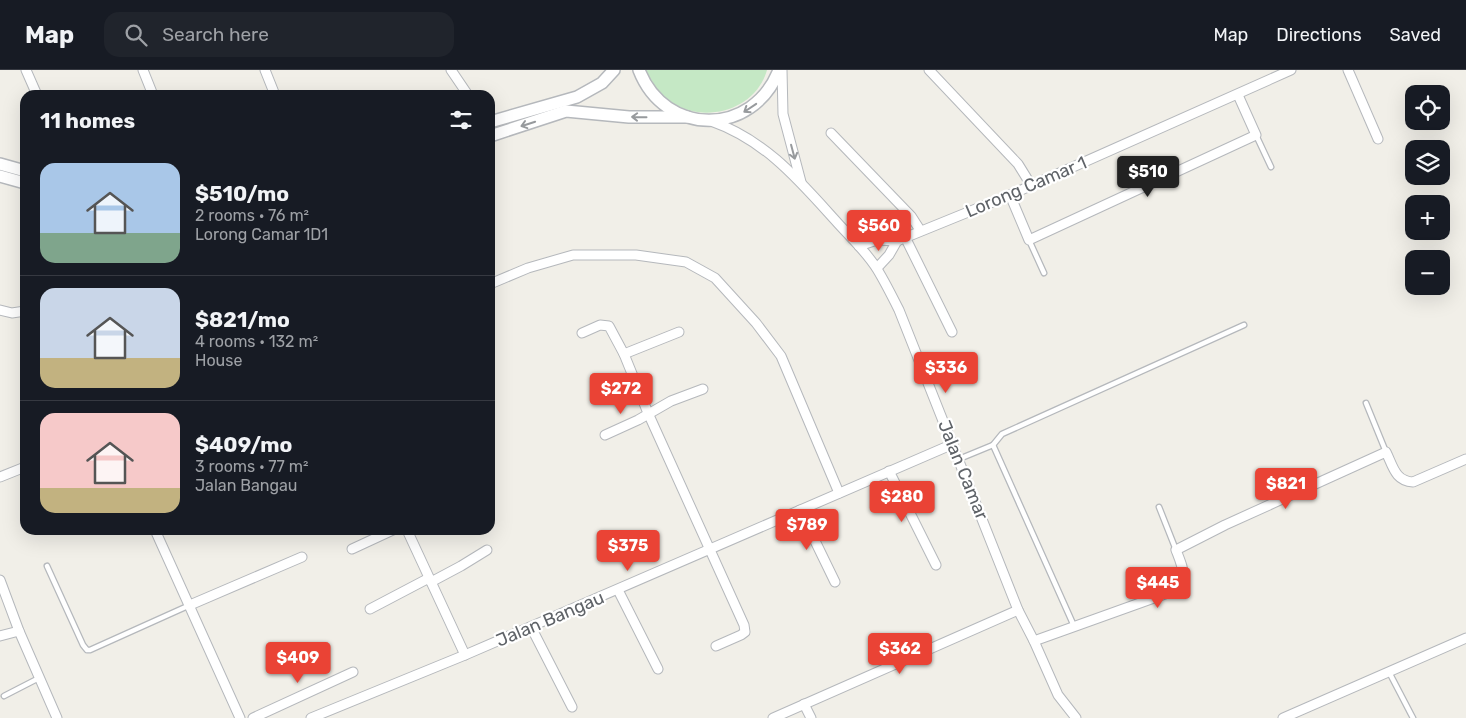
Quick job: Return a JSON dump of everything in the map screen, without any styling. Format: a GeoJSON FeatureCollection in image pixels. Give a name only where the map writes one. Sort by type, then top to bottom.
{"type":"FeatureCollection","features":[{"type":"Feature","properties":{"kind":"street"},"geometry":{"type":"LineString","coordinates":[[26,70],[35,90]]}},
{"type":"Feature","properties":{"kind":"street"},"geometry":{"type":"LineString","coordinates":[[143,70],[151,90]]}},
{"type":"Feature","properties":{"kind":"street"},"geometry":{"type":"LineString","coordinates":[[265,70],[273,90]]}},
{"type":"Feature","properties":{"kind":"street"},"geometry":{"type":"LineString","coordinates":[[451,70],[465,90]]}},
{"type":"Feature","properties":{"kind":"street"},"geometry":{"type":"LineString","coordinates":[[495,134],[565,106],[602,83],[614,70]]}},
{"type":"Feature","properties":{"kind":"street"},"geometry":{"type":"LineString","coordinates":[[639,70],[649,89],[658,100],[668,108],[688,117]]}},
{"type":"Feature","properties":{"kind":"street"},"geometry":{"type":"LineString","coordinates":[[495,121],[565,106],[629,117],[688,117],[711,120],[734,116],[753,106],[767,92],[780,70]]}},
{"type":"Feature","properties":{"kind":"street","name":"Jalan Camar"},"geometry":{"type":"LineString","coordinates":[[780,70],[783,114],[801,183]]}},
{"type":"Feature","properties":{"kind":"street"},"geometry":{"type":"LineString","coordinates":[[929,70],[1018,164],[1031,185]]}},
{"type":"Feature","properties":{"kind":"street","name":"Lorong Camar 1"},"geometry":{"type":"LineString","coordinates":[[859,246],[877,240],[901,239],[1010,195],[1291,70]]}},
{"type":"Feature","properties":{"kind":"street"},"geometry":{"type":"LineString","coordinates":[[1348,70],[1378,139]]}},
{"type":"Feature","properties":{"kind":"street"},"geometry":{"type":"LineString","coordinates":[[1010,195],[1029,240],[1256,135],[1238,95]]}},
{"type":"Feature","properties":{"kind":"street","name":"Jalan Camar"},"geometry":{"type":"LineString","coordinates":[[711,120],[756,142],[801,183],[877,268],[899,310],[1018,610],[1058,695],[1076,718]]}},
{"type":"Feature","properties":{"kind":"street"},"geometry":{"type":"LineString","coordinates":[[831,133],[911,216],[920,230]]}},
{"type":"Feature","properties":{"kind":"street"},"geometry":{"type":"LineString","coordinates":[[0,164],[20,170]]}},
{"type":"Feature","properties":{"kind":"street"},"geometry":{"type":"LineString","coordinates":[[0,176],[20,182]]}},
{"type":"Feature","properties":{"kind":"street"},"geometry":{"type":"LineString","coordinates":[[877,268],[901,239],[952,332]]}},
{"type":"Feature","properties":{"kind":"street"},"geometry":{"type":"LineString","coordinates":[[495,282],[528,268],[573,255],[636,255],[686,262],[715,278],[756,324],[781,356],[839,493]]}},
{"type":"Feature","properties":{"kind":"street"},"geometry":{"type":"LineString","coordinates":[[0,310],[20,311]]}},
{"type":"Feature","properties":{"kind":"street"},"geometry":{"type":"LineString","coordinates":[[582,333],[600,325],[609,326],[624,354],[648,413],[744,625],[745,632],[716,646]]}},
{"type":"Feature","properties":{"kind":"street"},"geometry":{"type":"LineString","coordinates":[[624,354],[679,332]]}},
{"type":"Feature","properties":{"kind":"street"},"geometry":{"type":"LineString","coordinates":[[604,435],[638,420],[671,401],[703,389]]}},
{"type":"Feature","properties":{"kind":"street","name":"Jalan Bangau"},"geometry":{"type":"LineString","coordinates":[[311,718],[464,656],[953,444]]}},
{"type":"Feature","properties":{"kind":"street"},"geometry":{"type":"LineString","coordinates":[[1034,641],[1165,594],[1182,581],[1184,572],[1176,550],[1225,525],[1386,452],[1398,477],[1405,481],[1413,482],[1466,459]]}},
{"type":"Feature","properties":{"kind":"street"},"geometry":{"type":"LineString","coordinates":[[0,476],[20,469]]}},
{"type":"Feature","properties":{"kind":"street"},"geometry":{"type":"LineString","coordinates":[[889,471],[936,565]]}},
{"type":"Feature","properties":{"kind":"street"},"geometry":{"type":"LineString","coordinates":[[800,510],[835,582]]}},
{"type":"Feature","properties":{"kind":"street"},"geometry":{"type":"LineString","coordinates":[[158,535],[240,718]]}},
{"type":"Feature","properties":{"kind":"street"},"geometry":{"type":"LineString","coordinates":[[352,550],[383,535]]}},
{"type":"Feature","properties":{"kind":"street"},"geometry":{"type":"LineString","coordinates":[[409,535],[464,656]]}},
{"type":"Feature","properties":{"kind":"street"},"geometry":{"type":"LineString","coordinates":[[370,609],[461,566],[487,550]]}},
{"type":"Feature","properties":{"kind":"street"},"geometry":{"type":"LineString","coordinates":[[190,605],[302,557]]}},
{"type":"Feature","properties":{"kind":"street"},"geometry":{"type":"LineString","coordinates":[[0,580],[19,631],[57,718]]}},
{"type":"Feature","properties":{"kind":"street"},"geometry":{"type":"LineString","coordinates":[[618,590],[658,669]]}},
{"type":"Feature","properties":{"kind":"street"},"geometry":{"type":"LineString","coordinates":[[773,718],[1018,610]]}},
{"type":"Feature","properties":{"kind":"street"},"geometry":{"type":"LineString","coordinates":[[531,627],[572,707]]}},
{"type":"Feature","properties":{"kind":"street"},"geometry":{"type":"LineString","coordinates":[[0,636],[19,631]]}},
{"type":"Feature","properties":{"kind":"street"},"geometry":{"type":"LineString","coordinates":[[1284,718],[1466,638]]}},
{"type":"Feature","properties":{"kind":"street"},"geometry":{"type":"LineString","coordinates":[[253,718],[353,672]]}},
{"type":"Feature","properties":{"kind":"street"},"geometry":{"type":"LineString","coordinates":[[804,704],[810,718]]}},
{"type":"Feature","properties":{"kind":"lane"},"geometry":{"type":"LineString","coordinates":[[1256,135],[1271,167]]}},
{"type":"Feature","properties":{"kind":"lane"},"geometry":{"type":"LineString","coordinates":[[1029,240],[1044,273]]}},
{"type":"Feature","properties":{"kind":"lane"},"geometry":{"type":"LineString","coordinates":[[959,459],[993,444],[1002,434],[1244,325]]}},
{"type":"Feature","properties":{"kind":"lane"},"geometry":{"type":"LineString","coordinates":[[1366,403],[1386,452]]}},
{"type":"Feature","properties":{"kind":"lane"},"geometry":{"type":"LineString","coordinates":[[993,444],[1074,626]]}},
{"type":"Feature","properties":{"kind":"lane"},"geometry":{"type":"LineString","coordinates":[[1159,506],[1176,550]]}},
{"type":"Feature","properties":{"kind":"lane"},"geometry":{"type":"LineString","coordinates":[[47,566],[87,650],[190,605]]}},
{"type":"Feature","properties":{"kind":"lane"},"geometry":{"type":"LineString","coordinates":[[1389,672],[1413,718]]}},
{"type":"Feature","properties":{"kind":"lane"},"geometry":{"type":"LineString","coordinates":[[4,696],[40,677]]}},
{"type":"Feature","properties":{"kind":"green space"},"geometry":{"type":"Polygon","coordinates":[[[646,70],[767,70],[761,84],[741,104],[714,112],[699,112],[685,109],[672,103],[657,88],[646,70]]]}}]}
